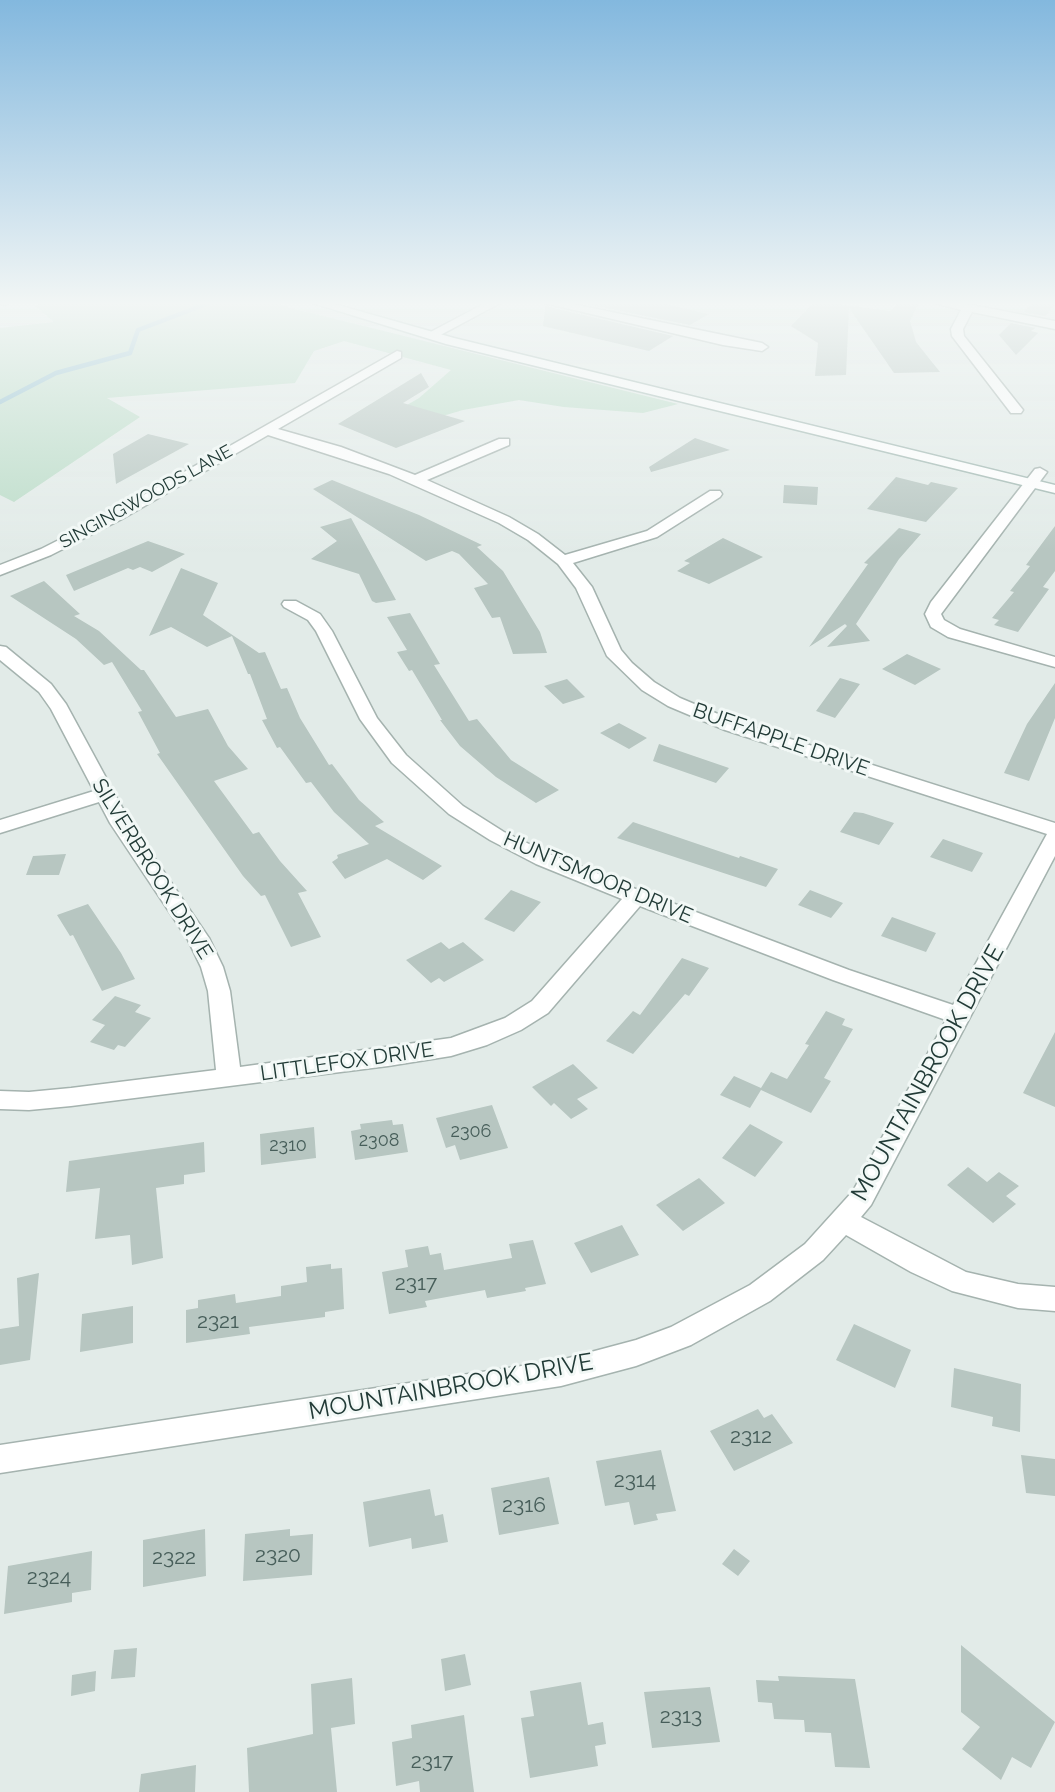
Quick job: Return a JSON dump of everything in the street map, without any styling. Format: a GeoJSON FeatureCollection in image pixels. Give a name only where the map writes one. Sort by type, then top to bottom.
{"type":"FeatureCollection","features":[{"type":"Feature","properties":{"kind":"street","name":"SINGINGWOODS LANE"},"geometry":{"type":"LineString","coordinates":[[0,570],[78,537],[346,385]]}},
{"type":"Feature","properties":{"kind":"street"},"geometry":{"type":"LineString","coordinates":[[637,385],[1036,478],[1055,476]]}},
{"type":"Feature","properties":{"kind":"street"},"geometry":{"type":"LineString","coordinates":[[667,385],[1036,478],[1055,489]]}},
{"type":"Feature","properties":{"kind":"street"},"geometry":{"type":"LineString","coordinates":[[996,385],[1016,410]]}},
{"type":"Feature","properties":{"kind":"street","name":"BUFFAPPLE DRIVE"},"geometry":{"type":"LineString","coordinates":[[267,430],[336,450],[416,480],[504,520],[533,537],[564,561],[584,587],[614,652],[648,686],[674,702],[731,726],[1055,830]]}},
{"type":"Feature","properties":{"kind":"street"},"geometry":{"type":"LineString","coordinates":[[416,480],[504,442]]}},
{"type":"Feature","properties":{"kind":"street"},"geometry":{"type":"LineString","coordinates":[[1036,478],[937,605],[933,614],[937,623],[954,633],[1055,662]]}},
{"type":"Feature","properties":{"kind":"street"},"geometry":{"type":"LineString","coordinates":[[564,561],[652,534],[715,494]]}},
{"type":"Feature","properties":{"kind":"street","name":"HUNTSMOOR DRIVE"},"geometry":{"type":"LineString","coordinates":[[290,604],[314,617],[324,631],[369,719],[399,759],[426,786],[456,810],[497,836],[543,859],[636,897],[841,975],[959,1016]]}},
{"type":"Feature","properties":{"kind":"street","name":"SILVERBROOK DRIVE"},"geometry":{"type":"LineString","coordinates":[[0,651],[44,688],[60,708],[120,823],[198,938],[212,967],[219,991],[229,1077]]}},
{"type":"Feature","properties":{"kind":"street"},"geometry":{"type":"LineString","coordinates":[[0,827],[104,794]]}},
{"type":"Feature","properties":{"kind":"street","name":"MOUNTAINBROOK DRIVE"},"geometry":{"type":"LineString","coordinates":[[0,1459],[561,1373],[636,1353],[709,1323],[760,1293],[814,1252],[844,1220],[876,1177],[1055,837]]}},
{"type":"Feature","properties":{"kind":"street","name":"LITTLEFOX DRIVE"},"geometry":{"type":"LineString","coordinates":[[0,1100],[29,1101],[451,1047],[513,1024],[540,1007],[636,897]]}},
{"type":"Feature","properties":{"kind":"street"},"geometry":{"type":"LineString","coordinates":[[844,1220],[921,1264],[962,1283],[1018,1296],[1055,1299]]}},
{"type":"Feature","properties":{"kind":"green space"},"geometry":{"type":"Polygon","coordinates":[[[0,385],[275,385],[107,398],[140,417],[14,502],[0,495],[0,385]]]}},
{"type":"Feature","properties":{"kind":"green space"},"geometry":{"type":"Polygon","coordinates":[[[434,385],[600,385],[678,404],[643,413],[564,407],[519,400],[463,410],[412,425],[373,425],[419,398],[434,385]]]}},
{"type":"Feature","properties":{"kind":"building"},"geometry":{"type":"Polygon","coordinates":[[[402,385],[428,385],[429,387],[403,403],[465,421],[396,448],[338,424],[402,385]]]}},
{"type":"Feature","properties":{"kind":"building"},"geometry":{"type":"Polygon","coordinates":[[[148,434],[189,444],[116,484],[113,454],[148,434]]]}},
{"type":"Feature","properties":{"kind":"building"},"geometry":{"type":"Polygon","coordinates":[[[695,438],[730,450],[651,472],[649,467],[695,438]]]}},
{"type":"Feature","properties":{"kind":"building"},"geometry":{"type":"Polygon","coordinates":[[[896,477],[928,485],[931,482],[958,488],[926,522],[867,509],[896,477]]]}},
{"type":"Feature","properties":{"kind":"building"},"geometry":{"type":"Polygon","coordinates":[[[332,480],[419,515],[482,545],[477,547],[503,571],[540,632],[547,653],[513,654],[500,617],[492,618],[474,588],[488,584],[459,554],[452,551],[426,561],[313,489],[332,480]]]}},
{"type":"Feature","properties":{"kind":"building"},"geometry":{"type":"Polygon","coordinates":[[[784,485],[818,487],[817,505],[783,503],[784,485]]]}},
{"type":"Feature","properties":{"kind":"building"},"geometry":{"type":"Polygon","coordinates":[[[351,518],[396,600],[376,603],[372,601],[359,574],[311,559],[337,541],[320,527],[351,518]]]}},
{"type":"Feature","properties":{"kind":"building"},"geometry":{"type":"Polygon","coordinates":[[[1055,526],[1055,571],[1043,587],[1049,589],[1018,632],[994,625],[999,620],[992,618],[1014,592],[1010,591],[1030,566],[1026,565],[1055,526]]]}},
{"type":"Feature","properties":{"kind":"building"},"geometry":{"type":"Polygon","coordinates":[[[899,528],[921,534],[899,559],[856,624],[870,641],[827,647],[847,626],[845,624],[809,647],[868,564],[864,563],[899,528]]]}},
{"type":"Feature","properties":{"kind":"building"},"geometry":{"type":"Polygon","coordinates":[[[723,538],[763,557],[709,584],[677,571],[690,563],[684,561],[723,538]]]}},
{"type":"Feature","properties":{"kind":"building"},"geometry":{"type":"Polygon","coordinates":[[[148,541],[185,554],[152,572],[140,567],[133,570],[128,568],[74,591],[66,575],[148,541]]]}},
{"type":"Feature","properties":{"kind":"building"},"geometry":{"type":"Polygon","coordinates":[[[181,568],[218,583],[203,615],[259,653],[265,652],[281,689],[287,688],[300,718],[329,765],[332,764],[359,800],[384,822],[375,826],[442,866],[423,880],[387,859],[345,879],[332,862],[338,858],[337,855],[369,844],[334,812],[311,782],[306,783],[280,747],[277,748],[262,720],[267,719],[232,636],[207,647],[171,627],[149,636],[181,568]]]}},
{"type":"Feature","properties":{"kind":"building"},"geometry":{"type":"Polygon","coordinates":[[[44,581],[80,614],[74,616],[99,631],[144,670],[176,717],[208,709],[228,746],[248,769],[214,781],[253,834],[259,832],[307,891],[298,893],[321,937],[291,947],[265,895],[261,896],[243,876],[157,754],[160,753],[138,712],[142,711],[112,662],[104,665],[76,639],[10,596],[44,581]]]}},
{"type":"Feature","properties":{"kind":"building"},"geometry":{"type":"Polygon","coordinates":[[[410,613],[440,664],[434,665],[469,721],[477,719],[511,760],[559,790],[536,803],[496,777],[460,746],[440,720],[412,670],[409,671],[397,652],[407,650],[387,617],[410,613]]]}},
{"type":"Feature","properties":{"kind":"building"},"geometry":{"type":"Polygon","coordinates":[[[907,654],[941,669],[915,685],[882,669],[907,654]]]}},
{"type":"Feature","properties":{"kind":"building"},"geometry":{"type":"Polygon","coordinates":[[[840,678],[860,684],[835,718],[816,711],[840,678]]]}},
{"type":"Feature","properties":{"kind":"building"},"geometry":{"type":"Polygon","coordinates":[[[567,679],[585,697],[563,704],[544,686],[567,679]]]}},
{"type":"Feature","properties":{"kind":"building"},"geometry":{"type":"Polygon","coordinates":[[[1055,683],[1055,718],[1029,781],[1004,773],[1027,724],[1055,683]]]}},
{"type":"Feature","properties":{"kind":"building"},"geometry":{"type":"Polygon","coordinates":[[[619,723],[647,738],[629,749],[600,733],[619,723]]]}},
{"type":"Feature","properties":{"kind":"building"},"geometry":{"type":"Polygon","coordinates":[[[659,744],[729,768],[716,783],[653,761],[659,744]]]}},
{"type":"Feature","properties":{"kind":"building"},"geometry":{"type":"Polygon","coordinates":[[[854,812],[894,823],[879,845],[840,832],[854,812]]]}},
{"type":"Feature","properties":{"kind":"building"},"geometry":{"type":"Polygon","coordinates":[[[633,822],[778,869],[766,887],[617,838],[633,822]]]}},
{"type":"Feature","properties":{"kind":"building"},"geometry":{"type":"Polygon","coordinates":[[[943,839],[983,853],[972,872],[930,857],[943,839]]]}},
{"type":"Feature","properties":{"kind":"building"},"geometry":{"type":"Polygon","coordinates":[[[66,854],[59,875],[26,875],[33,856],[66,854]]]}},
{"type":"Feature","properties":{"kind":"building"},"geometry":{"type":"Polygon","coordinates":[[[511,890],[541,902],[514,932],[484,919],[511,890]]]}},
{"type":"Feature","properties":{"kind":"building"},"geometry":{"type":"Polygon","coordinates":[[[810,890],[843,903],[831,918],[798,905],[810,890]]]}},
{"type":"Feature","properties":{"kind":"building"},"geometry":{"type":"Polygon","coordinates":[[[88,904],[135,979],[102,991],[73,935],[70,936],[57,915],[88,904]]]}},
{"type":"Feature","properties":{"kind":"building"},"geometry":{"type":"Polygon","coordinates":[[[892,917],[936,933],[926,952],[881,936],[892,917]]]}},
{"type":"Feature","properties":{"kind":"building"},"geometry":{"type":"Polygon","coordinates":[[[441,942],[449,949],[463,942],[484,960],[444,982],[439,978],[431,983],[406,960],[441,942]]]}},
{"type":"Feature","properties":{"kind":"building"},"geometry":{"type":"Polygon","coordinates":[[[682,958],[709,968],[689,996],[685,994],[633,1054],[606,1041],[633,1011],[640,1015],[682,958]]]}},
{"type":"Feature","properties":{"kind":"building"},"geometry":{"type":"Polygon","coordinates":[[[115,996],[141,1005],[135,1012],[151,1018],[125,1047],[118,1045],[114,1050],[90,1042],[105,1025],[92,1020],[115,996]]]}},
{"type":"Feature","properties":{"kind":"building"},"geometry":{"type":"Polygon","coordinates":[[[826,1011],[845,1019],[842,1025],[853,1029],[824,1078],[831,1081],[811,1113],[761,1090],[750,1108],[720,1095],[734,1076],[761,1088],[771,1072],[787,1079],[809,1045],[805,1044],[826,1011]]]}},
{"type":"Feature","properties":{"kind":"building"},"geometry":{"type":"Polygon","coordinates":[[[1055,1032],[1055,1107],[1023,1093],[1055,1032]]]}},
{"type":"Feature","properties":{"kind":"building"},"geometry":{"type":"Polygon","coordinates":[[[573,1064],[598,1088],[577,1099],[588,1109],[571,1119],[554,1103],[551,1106],[532,1087],[573,1064]]]}},
{"type":"Feature","properties":{"kind":"building"},"geometry":{"type":"Polygon","coordinates":[[[492,1105],[508,1148],[460,1160],[455,1145],[446,1148],[436,1118],[492,1105]]]}},
{"type":"Feature","properties":{"kind":"building"},"geometry":{"type":"Polygon","coordinates":[[[392,1120],[393,1125],[403,1124],[408,1152],[355,1160],[351,1131],[361,1129],[360,1124],[392,1120]]]}},
{"type":"Feature","properties":{"kind":"building"},"geometry":{"type":"Polygon","coordinates":[[[750,1124],[783,1142],[755,1177],[722,1158],[750,1124]]]}},
{"type":"Feature","properties":{"kind":"building"},"geometry":{"type":"Polygon","coordinates":[[[314,1127],[316,1158],[261,1165],[260,1134],[314,1127]]]}},
{"type":"Feature","properties":{"kind":"building"},"geometry":{"type":"Polygon","coordinates":[[[204,1142],[205,1172],[184,1175],[184,1184],[156,1188],[163,1258],[132,1265],[130,1235],[95,1239],[100,1188],[66,1192],[69,1161],[204,1142]]]}},
{"type":"Feature","properties":{"kind":"building"},"geometry":{"type":"Polygon","coordinates":[[[968,1167],[987,1182],[999,1172],[1019,1186],[1006,1196],[1016,1204],[993,1223],[947,1185],[968,1167]]]}},
{"type":"Feature","properties":{"kind":"building"},"geometry":{"type":"Polygon","coordinates":[[[699,1178],[725,1203],[683,1231],[656,1205],[699,1178]]]}},
{"type":"Feature","properties":{"kind":"building"},"geometry":{"type":"Polygon","coordinates":[[[622,1225],[639,1255],[591,1273],[574,1243],[622,1225]]]}},
{"type":"Feature","properties":{"kind":"building"},"geometry":{"type":"Polygon","coordinates":[[[533,1240],[546,1284],[525,1288],[526,1291],[487,1298],[485,1290],[425,1301],[427,1307],[389,1314],[382,1272],[408,1267],[405,1250],[428,1246],[430,1255],[441,1253],[444,1270],[512,1258],[509,1244],[533,1240]]]}},
{"type":"Feature","properties":{"kind":"building"},"geometry":{"type":"Polygon","coordinates":[[[331,1264],[331,1269],[342,1268],[344,1309],[325,1312],[325,1317],[249,1327],[250,1334],[186,1343],[186,1310],[198,1308],[198,1300],[235,1294],[236,1303],[281,1296],[281,1286],[307,1282],[306,1267],[331,1264]]]}},
{"type":"Feature","properties":{"kind":"building"},"geometry":{"type":"Polygon","coordinates":[[[39,1273],[30,1360],[0,1365],[0,1329],[19,1326],[17,1278],[39,1273]]]}},
{"type":"Feature","properties":{"kind":"building"},"geometry":{"type":"Polygon","coordinates":[[[133,1306],[133,1343],[80,1352],[82,1314],[133,1306]]]}},
{"type":"Feature","properties":{"kind":"building"},"geometry":{"type":"Polygon","coordinates":[[[854,1324],[911,1350],[895,1388],[836,1360],[854,1324]]]}},
{"type":"Feature","properties":{"kind":"building"},"geometry":{"type":"Polygon","coordinates":[[[954,1368],[1021,1384],[1020,1432],[992,1426],[993,1417],[951,1407],[954,1368]]]}},
{"type":"Feature","properties":{"kind":"building"},"geometry":{"type":"Polygon","coordinates":[[[758,1409],[764,1418],[772,1414],[793,1443],[734,1471],[710,1431],[758,1409]]]}},
{"type":"Feature","properties":{"kind":"building"},"geometry":{"type":"Polygon","coordinates":[[[661,1450],[676,1511],[656,1514],[658,1520],[634,1525],[629,1502],[605,1506],[596,1461],[661,1450]]]}},
{"type":"Feature","properties":{"kind":"building"},"geometry":{"type":"Polygon","coordinates":[[[1021,1455],[1055,1459],[1055,1496],[1026,1493],[1021,1455]]]}},
{"type":"Feature","properties":{"kind":"building"},"geometry":{"type":"Polygon","coordinates":[[[549,1477],[559,1524],[499,1535],[491,1488],[549,1477]]]}},
{"type":"Feature","properties":{"kind":"building"},"geometry":{"type":"Polygon","coordinates":[[[430,1489],[435,1516],[443,1514],[448,1542],[412,1549],[411,1538],[369,1547],[363,1502],[430,1489]]]}},
{"type":"Feature","properties":{"kind":"building"},"geometry":{"type":"Polygon","coordinates":[[[205,1529],[206,1576],[143,1587],[143,1540],[205,1529]]]}},
{"type":"Feature","properties":{"kind":"building"},"geometry":{"type":"Polygon","coordinates":[[[290,1529],[290,1536],[313,1534],[312,1575],[243,1581],[245,1534],[290,1529]]]}},
{"type":"Feature","properties":{"kind":"building"},"geometry":{"type":"Polygon","coordinates":[[[734,1549],[750,1561],[738,1576],[722,1564],[734,1549]]]}},
{"type":"Feature","properties":{"kind":"building"},"geometry":{"type":"Polygon","coordinates":[[[92,1551],[91,1590],[72,1593],[72,1602],[4,1614],[8,1566],[92,1551]]]}},
{"type":"Feature","properties":{"kind":"building"},"geometry":{"type":"Polygon","coordinates":[[[961,1645],[1055,1722],[1031,1768],[1012,1757],[1001,1780],[962,1749],[980,1727],[961,1712],[961,1645]]]}},
{"type":"Feature","properties":{"kind":"building"},"geometry":{"type":"Polygon","coordinates":[[[137,1648],[135,1677],[111,1679],[114,1650],[137,1648]]]}},
{"type":"Feature","properties":{"kind":"building"},"geometry":{"type":"Polygon","coordinates":[[[465,1654],[471,1685],[445,1691],[441,1659],[465,1654]]]}},
{"type":"Feature","properties":{"kind":"building"},"geometry":{"type":"Polygon","coordinates":[[[96,1671],[95,1691],[71,1696],[72,1675],[96,1671]]]}},
{"type":"Feature","properties":{"kind":"building"},"geometry":{"type":"Polygon","coordinates":[[[778,1676],[855,1679],[870,1768],[835,1767],[831,1733],[805,1732],[804,1720],[774,1719],[772,1703],[758,1702],[756,1680],[779,1681],[778,1676]]]}},
{"type":"Feature","properties":{"kind":"building"},"geometry":{"type":"Polygon","coordinates":[[[352,1678],[355,1724],[331,1728],[337,1792],[249,1792],[247,1748],[313,1734],[311,1684],[352,1678]]]}},
{"type":"Feature","properties":{"kind":"building"},"geometry":{"type":"Polygon","coordinates":[[[581,1682],[588,1725],[603,1722],[606,1744],[595,1746],[598,1766],[530,1778],[521,1718],[534,1716],[530,1691],[581,1682]]]}},
{"type":"Feature","properties":{"kind":"building"},"geometry":{"type":"Polygon","coordinates":[[[710,1687],[720,1742],[652,1748],[644,1692],[710,1687]]]}},
{"type":"Feature","properties":{"kind":"building"},"geometry":{"type":"Polygon","coordinates":[[[464,1715],[474,1792],[420,1792],[419,1781],[396,1786],[392,1742],[412,1738],[411,1725],[464,1715]]]}},
{"type":"Feature","properties":{"kind":"building"},"geometry":{"type":"Polygon","coordinates":[[[196,1765],[195,1792],[139,1792],[141,1774],[196,1765]]]}},
{"type":"Feature","properties":{"kind":"waterway"},"geometry":{"type":"LineString","coordinates":[[0,402],[34,385]]}}]}
